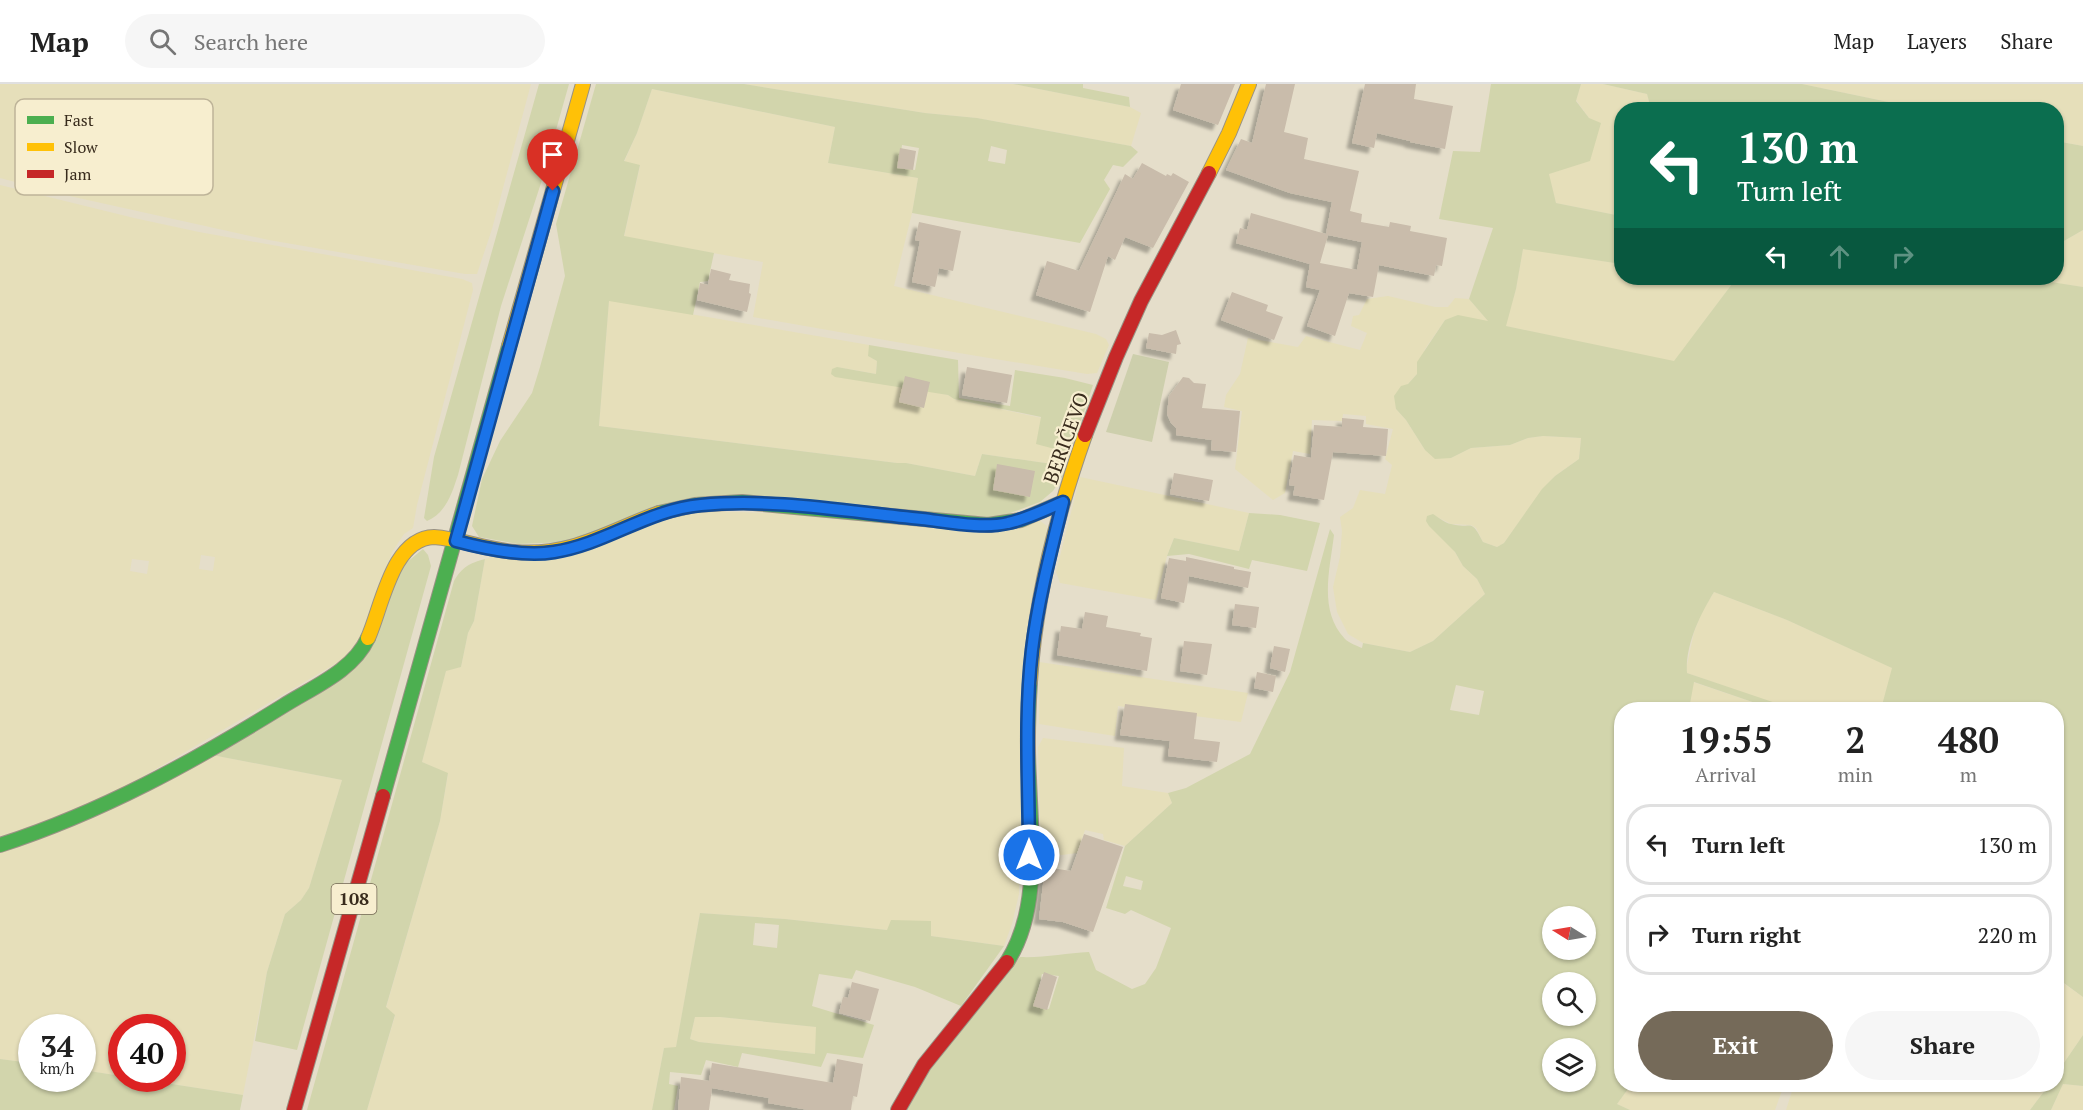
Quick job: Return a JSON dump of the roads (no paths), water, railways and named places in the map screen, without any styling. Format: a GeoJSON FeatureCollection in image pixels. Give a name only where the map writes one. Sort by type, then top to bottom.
{"type":"FeatureCollection","features":[{"type":"Feature","properties":{"kind":"street","name":"108"},"geometry":{"type":"LineString","coordinates":[[294,1110],[583,84]]}},
{"type":"Feature","properties":{"kind":"street","name":"BERIČEVO"},"geometry":{"type":"LineString","coordinates":[[898,1110],[928,1059],[1000,972],[1017,944],[1026,913],[1029,872],[1028,747],[1032,650],[1046,569],[1063,502],[1081,447],[1125,337],[1155,272],[1209,175],[1249,84]]}},
{"type":"Feature","properties":{"kind":"street"},"geometry":{"type":"LineString","coordinates":[[0,845],[45,831],[131,794],[232,738],[336,674],[355,658],[370,638],[391,574],[402,555],[414,543],[425,537],[484,548],[532,553],[554,552],[587,543],[675,508],[739,502],[970,524],[1006,524],[1037,514],[1063,502]]}}]}
